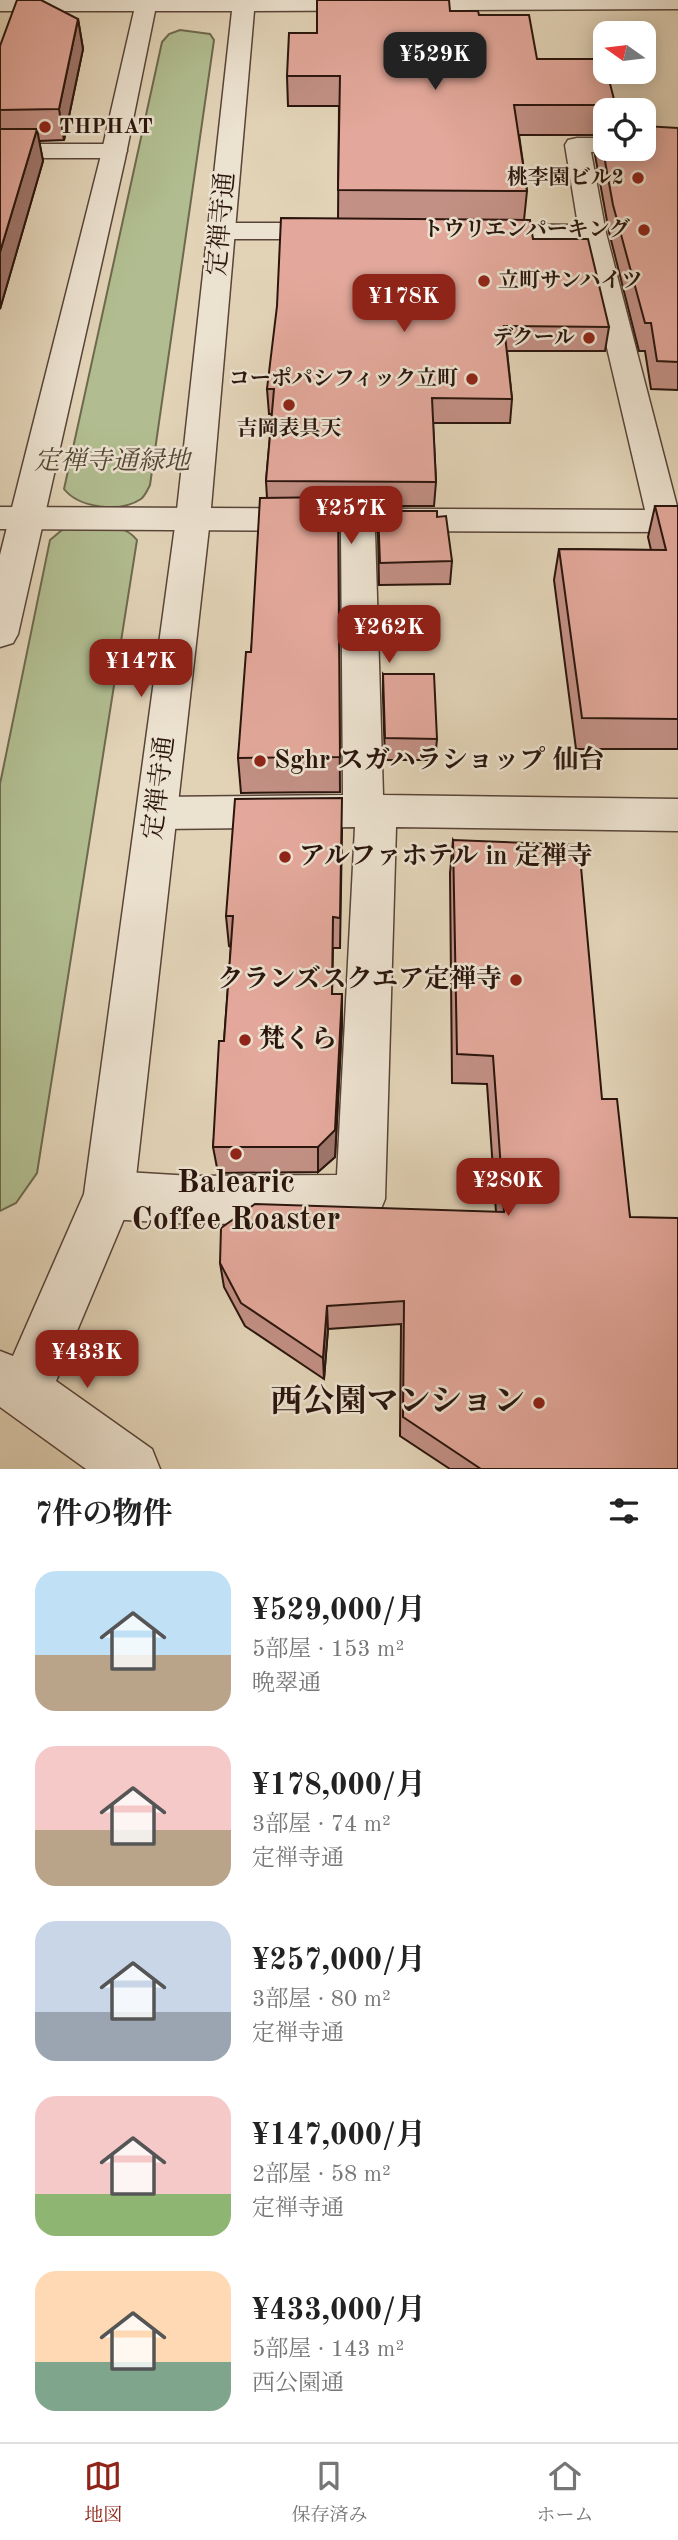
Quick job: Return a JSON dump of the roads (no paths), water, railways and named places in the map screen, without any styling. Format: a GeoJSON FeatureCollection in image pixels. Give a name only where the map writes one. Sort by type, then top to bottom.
{"type":"FeatureCollection","features":[{"type":"Feature","properties":{"kind":"street"},"geometry":{"type":"LineString","coordinates":[[0,5],[145,9],[678,3]]}},
{"type":"Feature","properties":{"kind":"street"},"geometry":{"type":"LineString","coordinates":[[243,8],[678,20]]}},
{"type":"Feature","properties":{"kind":"street","name":"定禅寺通"},"geometry":{"type":"LineString","coordinates":[[12,1385],[109,1195],[193,519],[243,8]]}},
{"type":"Feature","properties":{"kind":"street"},"geometry":{"type":"LineString","coordinates":[[0,21],[145,9]]}},
{"type":"Feature","properties":{"kind":"street"},"geometry":{"type":"LineString","coordinates":[[0,634],[12,518],[115,151],[145,9]]}},
{"type":"Feature","properties":{"kind":"street"},"geometry":{"type":"LineString","coordinates":[[12,518],[671,521],[593,233],[577,145],[593,145]]}},
{"type":"Feature","properties":{"kind":"street"},"geometry":{"type":"LineString","coordinates":[[0,151],[115,151]]}},
{"type":"Feature","properties":{"kind":"street"},"geometry":{"type":"LineString","coordinates":[[223,231],[362,232]]}},
{"type":"Feature","properties":{"kind":"street"},"geometry":{"type":"LineString","coordinates":[[457,232],[593,233]]}},
{"type":"Feature","properties":{"kind":"street"},"geometry":{"type":"LineString","coordinates":[[109,1195],[192,1200],[360,1199],[369,811],[358,519]]}},
{"type":"Feature","properties":{"kind":"street"},"geometry":{"type":"LineString","coordinates":[[157,813],[369,811],[678,815]]}},
{"type":"Feature","properties":{"kind":"street"},"geometry":{"type":"LineString","coordinates":[[12,1385],[132,1469]]}},
{"type":"Feature","properties":{"kind":"place","name":"THPHAT"},"geometry":{"type":"Point","coordinates":[45,127]}},
{"type":"Feature","properties":{"kind":"place","name":"桃李園ビル2"},"geometry":{"type":"Point","coordinates":[638,178]}},
{"type":"Feature","properties":{"kind":"place","name":"トウリエンパーキング"},"geometry":{"type":"Point","coordinates":[644,230]}},
{"type":"Feature","properties":{"kind":"place","name":"立町サンハイツ"},"geometry":{"type":"Point","coordinates":[484,281]}},
{"type":"Feature","properties":{"kind":"place","name":"デクール"},"geometry":{"type":"Point","coordinates":[589,338]}},
{"type":"Feature","properties":{"kind":"place","name":"コーポパシフィック立町"},"geometry":{"type":"Point","coordinates":[472,379]}},
{"type":"Feature","properties":{"kind":"place","name":"吉岡表具天"},"geometry":{"type":"Point","coordinates":[289,405]}},
{"type":"Feature","properties":{"kind":"place","name":"Sghr スガハラショップ 仙台"},"geometry":{"type":"Point","coordinates":[260,761]}},
{"type":"Feature","properties":{"kind":"place","name":"アルファホテル in 定禅寺"},"geometry":{"type":"Point","coordinates":[285,857]}},
{"type":"Feature","properties":{"kind":"place","name":"クランズスクエア定禅寺"},"geometry":{"type":"Point","coordinates":[516,980]}},
{"type":"Feature","properties":{"kind":"place","name":"梵くら"},"geometry":{"type":"Point","coordinates":[245,1040]}},
{"type":"Feature","properties":{"kind":"place","name":"Balearic Coffee Roaster"},"geometry":{"type":"Point","coordinates":[236,1154]}},
{"type":"Feature","properties":{"kind":"place","name":"西公園マンション"},"geometry":{"type":"Point","coordinates":[539,1403]}},
{"type":"Feature","properties":{"kind":"park label","name":"定禅寺通緑地"},"geometry":{"type":"Point","coordinates":[112,462]}}]}
